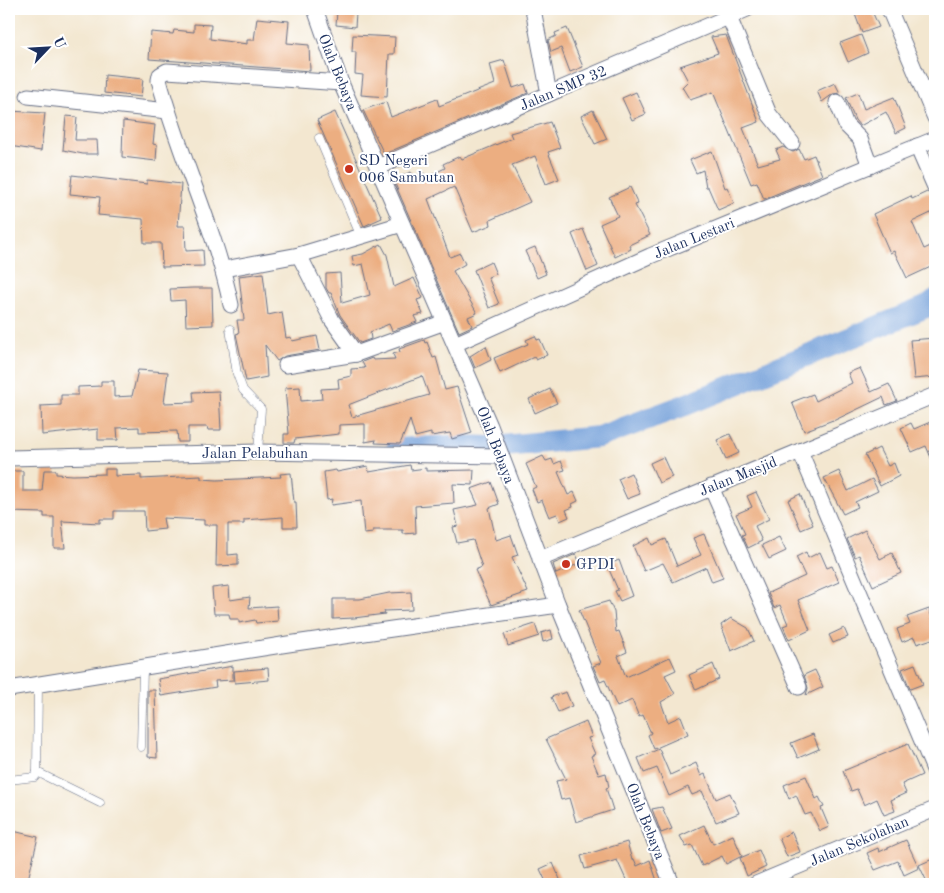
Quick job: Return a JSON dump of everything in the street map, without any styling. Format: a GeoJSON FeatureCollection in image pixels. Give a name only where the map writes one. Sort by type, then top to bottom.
{"type":"FeatureCollection","features":[{"type":"Feature","properties":{"kind":"street","name":"Olah Bebaya"},"geometry":{"type":"LineString","coordinates":[[314,9],[341,83],[490,426],[558,605],[672,884]]}},
{"type":"Feature","properties":{"kind":"street"},"geometry":{"type":"LineString","coordinates":[[533,9],[549,94]]}},
{"type":"Feature","properties":{"kind":"street","name":"Jalan SMP 32"},"geometry":{"type":"LineString","coordinates":[[378,167],[747,9]]}},
{"type":"Feature","properties":{"kind":"street"},"geometry":{"type":"LineString","coordinates":[[889,9],[935,118]]}},
{"type":"Feature","properties":{"kind":"street"},"geometry":{"type":"LineString","coordinates":[[728,17],[768,114],[792,143]]}},
{"type":"Feature","properties":{"kind":"street"},"geometry":{"type":"LineString","coordinates":[[231,305],[224,269],[168,111],[159,80],[160,75],[166,72],[341,83]]}},
{"type":"Feature","properties":{"kind":"street"},"geometry":{"type":"LineString","coordinates":[[28,96],[168,111]]}},
{"type":"Feature","properties":{"kind":"street"},"geometry":{"type":"LineString","coordinates":[[837,102],[846,125],[860,139],[870,166]]}},
{"type":"Feature","properties":{"kind":"street","name":"Jalan Lestari"},"geometry":{"type":"LineString","coordinates":[[455,344],[650,256],[935,139]]}},
{"type":"Feature","properties":{"kind":"street"},"geometry":{"type":"LineString","coordinates":[[917,146],[935,187]]}},
{"type":"Feature","properties":{"kind":"street"},"geometry":{"type":"LineString","coordinates":[[224,269],[299,255],[402,224]]}},
{"type":"Feature","properties":{"kind":"street"},"geometry":{"type":"LineString","coordinates":[[299,255],[332,320],[356,354]]}},
{"type":"Feature","properties":{"kind":"street"},"geometry":{"type":"LineString","coordinates":[[286,365],[356,354],[445,322]]}},
{"type":"Feature","properties":{"kind":"street","name":"Jalan Masjid"},"geometry":{"type":"LineString","coordinates":[[540,559],[800,451],[933,401]]}},
{"type":"Feature","properties":{"kind":"street","name":"Jalan Pelabuhan"},"geometry":{"type":"LineString","coordinates":[[9,458],[258,446],[500,453]]}},
{"type":"Feature","properties":{"kind":"street"},"geometry":{"type":"LineString","coordinates":[[800,451],[935,772]]}},
{"type":"Feature","properties":{"kind":"street"},"geometry":{"type":"LineString","coordinates":[[711,487],[799,687]]}},
{"type":"Feature","properties":{"kind":"street"},"geometry":{"type":"LineString","coordinates":[[9,689],[558,605]]}},
{"type":"Feature","properties":{"kind":"street","name":"Jalan Sekolahan"},"geometry":{"type":"LineString","coordinates":[[766,882],[935,809]]}},
{"type":"Feature","properties":{"kind":"lane"},"geometry":{"type":"LineString","coordinates":[[319,138],[361,237]]}},
{"type":"Feature","properties":{"kind":"lane"},"geometry":{"type":"LineString","coordinates":[[230,329],[237,374],[242,390],[261,409],[258,446]]}},
{"type":"Feature","properties":{"kind":"lane"},"geometry":{"type":"LineString","coordinates":[[141,747],[143,668]]}},
{"type":"Feature","properties":{"kind":"lane"},"geometry":{"type":"LineString","coordinates":[[9,780],[27,780],[35,777],[37,772],[38,684]]}},
{"type":"Feature","properties":{"kind":"lane"},"geometry":{"type":"LineString","coordinates":[[37,772],[100,803]]}},
{"type":"Feature","properties":{"kind":"building"},"geometry":{"type":"Polygon","coordinates":[[[853,9],[871,9],[879,27],[862,33],[853,9]]]}},
{"type":"Feature","properties":{"kind":"building"},"geometry":{"type":"Polygon","coordinates":[[[337,11],[356,13],[355,27],[336,25],[337,11]]]}},
{"type":"Feature","properties":{"kind":"building"},"geometry":{"type":"Polygon","coordinates":[[[257,18],[289,21],[287,43],[309,45],[310,71],[149,59],[151,32],[173,34],[174,30],[194,32],[194,24],[211,25],[210,39],[247,44],[247,40],[254,40],[257,18]]]}},
{"type":"Feature","properties":{"kind":"building"},"geometry":{"type":"Polygon","coordinates":[[[567,28],[583,67],[570,72],[561,48],[551,52],[548,40],[556,36],[555,33],[567,28]]]}},
{"type":"Feature","properties":{"kind":"building"},"geometry":{"type":"Polygon","coordinates":[[[353,35],[395,37],[394,54],[389,54],[387,97],[361,95],[363,75],[355,74],[356,52],[352,52],[353,35]]]}},
{"type":"Feature","properties":{"kind":"building"},"geometry":{"type":"Polygon","coordinates":[[[726,35],[759,122],[743,128],[758,165],[780,159],[776,150],[783,147],[793,152],[799,149],[804,159],[814,155],[822,175],[764,199],[757,182],[751,184],[713,92],[690,100],[682,87],[688,81],[680,66],[718,53],[711,37],[726,35]]]}},
{"type":"Feature","properties":{"kind":"building"},"geometry":{"type":"Polygon","coordinates":[[[861,35],[868,53],[848,62],[840,43],[861,35]]]}},
{"type":"Feature","properties":{"kind":"building"},"geometry":{"type":"Polygon","coordinates":[[[504,60],[513,88],[525,84],[528,93],[384,154],[363,110],[386,102],[391,117],[437,99],[439,106],[495,84],[490,64],[504,60]]]}},
{"type":"Feature","properties":{"kind":"building"},"geometry":{"type":"Polygon","coordinates":[[[105,75],[143,79],[141,97],[104,93],[105,75]]]}},
{"type":"Feature","properties":{"kind":"building"},"geometry":{"type":"Polygon","coordinates":[[[835,83],[840,93],[833,94],[822,102],[817,91],[835,83]]]}},
{"type":"Feature","properties":{"kind":"building"},"geometry":{"type":"Polygon","coordinates":[[[636,92],[646,114],[632,120],[622,98],[636,92]]]}},
{"type":"Feature","properties":{"kind":"building"},"geometry":{"type":"Polygon","coordinates":[[[858,93],[864,109],[894,97],[906,128],[896,133],[886,112],[860,126],[855,120],[846,98],[858,93]]]}},
{"type":"Feature","properties":{"kind":"building"},"geometry":{"type":"Polygon","coordinates":[[[593,110],[607,139],[595,144],[581,116],[593,110]]]}},
{"type":"Feature","properties":{"kind":"building"},"geometry":{"type":"Polygon","coordinates":[[[9,111],[45,113],[41,151],[9,146],[9,111]]]}},
{"type":"Feature","properties":{"kind":"building","name":"SD Negeri 006 Sambutan"},"geometry":{"type":"Polygon","coordinates":[[[335,112],[382,218],[364,226],[317,120],[335,112]]]}},
{"type":"Feature","properties":{"kind":"building"},"geometry":{"type":"Polygon","coordinates":[[[66,116],[77,117],[75,140],[97,140],[98,154],[83,154],[63,150],[66,116]]]}},
{"type":"Feature","properties":{"kind":"building"},"geometry":{"type":"Polygon","coordinates":[[[123,121],[155,125],[153,144],[157,145],[156,161],[122,157],[123,121]]]}},
{"type":"Feature","properties":{"kind":"building"},"geometry":{"type":"Polygon","coordinates":[[[550,122],[560,148],[548,152],[559,179],[546,184],[535,156],[512,165],[530,202],[490,220],[491,225],[473,232],[454,187],[428,199],[450,257],[460,253],[465,264],[453,271],[477,313],[468,317],[472,326],[459,332],[393,179],[411,172],[413,178],[424,173],[425,178],[445,168],[443,164],[460,156],[462,159],[512,138],[510,133],[550,122]]]}},
{"type":"Feature","properties":{"kind":"building"},"geometry":{"type":"Polygon","coordinates":[[[712,151],[725,188],[727,187],[734,203],[718,210],[708,187],[706,187],[703,170],[696,173],[690,160],[712,151]]]}},
{"type":"Feature","properties":{"kind":"building"},"geometry":{"type":"Polygon","coordinates":[[[72,175],[147,184],[147,180],[181,184],[178,226],[185,226],[186,251],[203,250],[204,266],[162,267],[161,243],[144,243],[143,219],[98,215],[100,197],[70,194],[72,175]]]}},
{"type":"Feature","properties":{"kind":"building"},"geometry":{"type":"Polygon","coordinates":[[[630,187],[638,204],[635,205],[650,235],[629,245],[631,249],[615,257],[600,224],[618,216],[609,197],[630,187]]]}},
{"type":"Feature","properties":{"kind":"building"},"geometry":{"type":"Polygon","coordinates":[[[927,192],[935,196],[935,211],[912,222],[924,249],[935,244],[935,265],[907,278],[894,251],[890,253],[873,214],[911,196],[912,199],[927,192]]]}},
{"type":"Feature","properties":{"kind":"building"},"geometry":{"type":"Polygon","coordinates":[[[583,229],[598,266],[587,271],[572,234],[583,229]]]}},
{"type":"Feature","properties":{"kind":"building"},"geometry":{"type":"Polygon","coordinates":[[[381,244],[387,255],[394,287],[414,278],[423,298],[417,300],[423,314],[414,316],[417,322],[392,331],[389,324],[370,332],[371,339],[360,343],[340,315],[331,293],[326,288],[326,274],[340,273],[342,303],[370,295],[363,264],[354,266],[352,256],[363,254],[381,244]]]}},
{"type":"Feature","properties":{"kind":"building"},"geometry":{"type":"Polygon","coordinates":[[[535,247],[546,274],[537,278],[525,251],[535,247]]]}},
{"type":"Feature","properties":{"kind":"building"},"geometry":{"type":"Polygon","coordinates":[[[491,262],[496,274],[488,277],[499,304],[489,308],[474,270],[491,262]]]}},
{"type":"Feature","properties":{"kind":"building"},"geometry":{"type":"Polygon","coordinates":[[[263,273],[268,315],[282,312],[286,338],[291,337],[292,341],[317,336],[320,350],[285,356],[277,361],[265,345],[267,377],[246,381],[236,334],[239,333],[237,320],[244,320],[239,276],[263,273]]]}},
{"type":"Feature","properties":{"kind":"building"},"geometry":{"type":"Polygon","coordinates":[[[212,288],[213,325],[186,326],[185,300],[171,301],[170,289],[212,288]]]}},
{"type":"Feature","properties":{"kind":"building"},"geometry":{"type":"Polygon","coordinates":[[[535,336],[537,340],[540,339],[547,355],[536,360],[534,357],[500,373],[494,358],[528,344],[526,340],[535,336]]]}},
{"type":"Feature","properties":{"kind":"building"},"geometry":{"type":"Polygon","coordinates":[[[935,338],[935,377],[914,379],[910,340],[935,338]]]}},
{"type":"Feature","properties":{"kind":"building"},"geometry":{"type":"Polygon","coordinates":[[[424,340],[425,343],[427,342],[433,358],[436,357],[445,390],[457,387],[472,433],[452,439],[450,433],[431,436],[431,433],[415,437],[410,420],[400,444],[375,443],[376,440],[365,442],[365,424],[339,425],[339,434],[295,439],[294,443],[284,443],[284,434],[289,434],[285,388],[300,387],[301,401],[322,399],[321,389],[339,388],[338,379],[351,376],[351,369],[365,368],[362,362],[372,358],[373,360],[395,359],[393,354],[400,352],[399,349],[424,340]],[[422,376],[348,405],[352,417],[429,395],[422,376]]]}},
{"type":"Feature","properties":{"kind":"building"},"geometry":{"type":"Polygon","coordinates":[[[486,346],[491,360],[475,368],[470,356],[486,346]]]}},
{"type":"Feature","properties":{"kind":"building"},"geometry":{"type":"Polygon","coordinates":[[[860,368],[871,392],[889,384],[897,401],[886,405],[883,397],[833,421],[804,431],[792,402],[813,394],[816,401],[852,383],[848,373],[860,368]]]}},
{"type":"Feature","properties":{"kind":"building"},"geometry":{"type":"Polygon","coordinates":[[[138,370],[168,372],[164,403],[194,402],[193,392],[219,391],[221,430],[208,430],[207,427],[188,427],[188,442],[178,442],[177,431],[139,432],[139,427],[117,428],[118,440],[98,440],[98,429],[42,435],[41,406],[61,405],[61,395],[78,395],[78,387],[101,386],[101,381],[114,381],[114,397],[132,396],[138,370]]]}},
{"type":"Feature","properties":{"kind":"building"},"geometry":{"type":"Polygon","coordinates":[[[550,389],[557,403],[535,413],[529,399],[550,389]]]}},
{"type":"Feature","properties":{"kind":"building"},"geometry":{"type":"Polygon","coordinates":[[[935,420],[935,467],[926,446],[912,452],[901,428],[911,423],[914,429],[935,420]]]}},
{"type":"Feature","properties":{"kind":"building"},"geometry":{"type":"Polygon","coordinates":[[[730,434],[739,453],[726,459],[717,440],[730,434]]]}},
{"type":"Feature","properties":{"kind":"building"},"geometry":{"type":"Polygon","coordinates":[[[879,448],[888,466],[894,463],[899,476],[880,486],[865,455],[879,448]]]}},
{"type":"Feature","properties":{"kind":"building"},"geometry":{"type":"Polygon","coordinates":[[[543,456],[546,461],[552,459],[554,464],[561,461],[565,470],[558,472],[568,495],[574,492],[578,501],[572,504],[573,507],[566,510],[569,517],[560,521],[557,514],[549,517],[542,500],[537,502],[532,489],[536,487],[526,464],[543,456]]]}},
{"type":"Feature","properties":{"kind":"building"},"geometry":{"type":"Polygon","coordinates":[[[663,457],[672,477],[659,483],[650,463],[663,457]]]}},
{"type":"Feature","properties":{"kind":"building"},"geometry":{"type":"Polygon","coordinates":[[[410,465],[411,470],[426,468],[426,471],[474,470],[473,485],[453,484],[454,503],[415,506],[416,533],[403,534],[403,530],[373,530],[373,533],[364,534],[361,501],[331,505],[332,499],[327,500],[324,472],[336,470],[337,472],[368,466],[369,472],[410,465]]]}},
{"type":"Feature","properties":{"kind":"building"},"geometry":{"type":"Polygon","coordinates":[[[105,469],[115,469],[115,476],[141,475],[141,479],[201,476],[201,479],[217,480],[281,477],[280,474],[291,473],[294,502],[296,502],[297,527],[283,527],[283,517],[244,520],[244,524],[228,524],[228,555],[238,554],[238,565],[216,566],[217,525],[204,525],[204,520],[163,518],[165,529],[145,531],[144,511],[114,511],[114,519],[100,519],[100,523],[62,521],[65,548],[54,548],[54,517],[44,517],[44,513],[9,512],[12,471],[23,471],[23,491],[42,491],[44,470],[56,470],[56,474],[73,475],[105,474],[105,469]]]}},
{"type":"Feature","properties":{"kind":"building"},"geometry":{"type":"Polygon","coordinates":[[[839,471],[848,491],[872,479],[878,491],[855,502],[858,507],[843,514],[824,478],[839,471]]]}},
{"type":"Feature","properties":{"kind":"building"},"geometry":{"type":"Polygon","coordinates":[[[631,473],[640,494],[627,499],[618,479],[631,473]]]}},
{"type":"Feature","properties":{"kind":"building"},"geometry":{"type":"Polygon","coordinates":[[[491,482],[499,504],[489,508],[496,540],[511,535],[518,555],[512,557],[528,592],[491,605],[475,570],[482,567],[473,540],[457,543],[453,527],[458,526],[454,510],[478,505],[471,489],[491,482]]]}},
{"type":"Feature","properties":{"kind":"building"},"geometry":{"type":"Polygon","coordinates":[[[756,492],[769,519],[755,526],[762,541],[748,548],[742,535],[745,534],[736,514],[752,507],[747,496],[756,492]]]}},
{"type":"Feature","properties":{"kind":"building"},"geometry":{"type":"Polygon","coordinates":[[[800,494],[813,525],[801,530],[788,500],[800,494]]]}},
{"type":"Feature","properties":{"kind":"building"},"geometry":{"type":"Polygon","coordinates":[[[865,530],[880,559],[892,553],[901,573],[873,586],[859,555],[855,557],[847,539],[865,530]]]}},
{"type":"Feature","properties":{"kind":"building"},"geometry":{"type":"Polygon","coordinates":[[[704,534],[723,578],[712,582],[706,567],[673,582],[663,563],[644,571],[633,546],[649,538],[652,545],[666,539],[677,566],[701,555],[693,538],[704,534]]]}},
{"type":"Feature","properties":{"kind":"building"},"geometry":{"type":"Polygon","coordinates":[[[779,537],[786,551],[769,559],[762,545],[779,537]]]}},
{"type":"Feature","properties":{"kind":"building"},"geometry":{"type":"Polygon","coordinates":[[[806,552],[808,558],[820,552],[827,568],[832,566],[839,582],[798,600],[810,630],[789,640],[783,626],[788,624],[780,605],[774,608],[768,593],[805,576],[796,557],[806,552]]]}},
{"type":"Feature","properties":{"kind":"building","name":"GPDI"},"geometry":{"type":"Polygon","coordinates":[[[576,554],[580,563],[556,574],[553,564],[576,554]]]}},
{"type":"Feature","properties":{"kind":"building"},"geometry":{"type":"Polygon","coordinates":[[[619,560],[632,596],[620,601],[615,591],[618,590],[607,565],[619,560]]]}},
{"type":"Feature","properties":{"kind":"building"},"geometry":{"type":"Polygon","coordinates":[[[229,586],[230,600],[250,597],[249,608],[277,606],[278,621],[256,623],[255,620],[239,623],[239,619],[230,619],[229,614],[214,614],[212,588],[229,586]]]}},
{"type":"Feature","properties":{"kind":"building"},"geometry":{"type":"Polygon","coordinates":[[[411,592],[412,610],[384,611],[385,614],[333,619],[333,599],[360,599],[389,593],[411,592]]]}},
{"type":"Feature","properties":{"kind":"building"},"geometry":{"type":"Polygon","coordinates":[[[609,601],[614,612],[616,632],[619,631],[627,652],[618,656],[626,677],[670,657],[676,670],[665,675],[675,694],[661,702],[668,722],[681,716],[688,734],[654,749],[648,735],[651,733],[643,715],[639,717],[632,700],[617,707],[605,680],[600,682],[593,666],[601,663],[579,610],[609,601]]]}},
{"type":"Feature","properties":{"kind":"building"},"geometry":{"type":"Polygon","coordinates":[[[929,609],[935,626],[935,638],[917,644],[914,637],[902,642],[897,629],[910,624],[907,617],[929,609]]]}},
{"type":"Feature","properties":{"kind":"building"},"geometry":{"type":"Polygon","coordinates":[[[731,618],[748,628],[754,641],[731,651],[721,625],[731,618]]]}},
{"type":"Feature","properties":{"kind":"building"},"geometry":{"type":"Polygon","coordinates":[[[535,624],[539,636],[508,646],[504,634],[535,624]]]}},
{"type":"Feature","properties":{"kind":"building"},"geometry":{"type":"Polygon","coordinates":[[[844,628],[848,637],[833,643],[829,635],[844,628]]]}},
{"type":"Feature","properties":{"kind":"building"},"geometry":{"type":"Polygon","coordinates":[[[551,630],[553,639],[543,642],[541,633],[551,630]]]}},
{"type":"Feature","properties":{"kind":"building"},"geometry":{"type":"Polygon","coordinates":[[[713,664],[719,679],[696,690],[689,675],[713,664]]]}},
{"type":"Feature","properties":{"kind":"building"},"geometry":{"type":"Polygon","coordinates":[[[915,664],[923,684],[910,689],[902,669],[915,664]]]}},
{"type":"Feature","properties":{"kind":"building"},"geometry":{"type":"Polygon","coordinates":[[[233,666],[233,680],[215,681],[216,687],[161,696],[158,679],[233,666]]]}},
{"type":"Feature","properties":{"kind":"building"},"geometry":{"type":"Polygon","coordinates":[[[268,668],[269,680],[235,683],[234,671],[268,668]]]}},
{"type":"Feature","properties":{"kind":"building"},"geometry":{"type":"Polygon","coordinates":[[[815,670],[823,687],[806,695],[808,688],[804,675],[815,670]]]}},
{"type":"Feature","properties":{"kind":"building"},"geometry":{"type":"Polygon","coordinates":[[[148,690],[155,690],[157,758],[148,757],[148,690]]]}},
{"type":"Feature","properties":{"kind":"building"},"geometry":{"type":"Polygon","coordinates":[[[566,692],[572,706],[558,712],[551,697],[566,692]]]}},
{"type":"Feature","properties":{"kind":"building"},"geometry":{"type":"Polygon","coordinates":[[[586,722],[592,737],[588,738],[595,754],[591,756],[599,775],[606,773],[609,787],[606,788],[613,810],[576,822],[569,798],[561,800],[556,781],[566,779],[546,739],[586,722]]]}},
{"type":"Feature","properties":{"kind":"building"},"geometry":{"type":"Polygon","coordinates":[[[813,734],[819,749],[798,758],[791,743],[813,734]]]}},
{"type":"Feature","properties":{"kind":"building"},"geometry":{"type":"Polygon","coordinates":[[[908,744],[922,775],[902,784],[906,793],[891,800],[895,811],[884,815],[877,799],[864,805],[857,789],[851,791],[843,771],[908,744]]]}},
{"type":"Feature","properties":{"kind":"building"},"geometry":{"type":"Polygon","coordinates":[[[659,749],[670,775],[696,763],[701,776],[705,774],[716,799],[730,793],[739,813],[716,822],[702,791],[692,795],[688,787],[669,796],[657,768],[644,773],[638,758],[659,749]]]}},
{"type":"Feature","properties":{"kind":"building"},"geometry":{"type":"Polygon","coordinates":[[[806,776],[816,799],[819,797],[824,807],[821,808],[829,827],[820,831],[811,813],[805,815],[796,795],[789,799],[784,785],[806,776]]]}},
{"type":"Feature","properties":{"kind":"building"},"geometry":{"type":"Polygon","coordinates":[[[662,807],[672,829],[661,833],[652,809],[662,807]]]}},
{"type":"Feature","properties":{"kind":"building"},"geometry":{"type":"Polygon","coordinates":[[[704,825],[713,844],[733,835],[742,856],[726,864],[722,856],[702,866],[692,845],[686,847],[680,836],[704,825]]]}},
{"type":"Feature","properties":{"kind":"building"},"geometry":{"type":"Polygon","coordinates":[[[9,830],[38,837],[27,884],[9,884],[9,830]]]}},
{"type":"Feature","properties":{"kind":"building"},"geometry":{"type":"Polygon","coordinates":[[[792,832],[800,852],[787,857],[779,838],[792,832]]]}},
{"type":"Feature","properties":{"kind":"building"},"geometry":{"type":"Polygon","coordinates":[[[906,840],[919,868],[904,875],[898,861],[875,870],[867,853],[878,848],[879,852],[906,840]]]}},
{"type":"Feature","properties":{"kind":"building"},"geometry":{"type":"Polygon","coordinates":[[[627,842],[632,860],[634,859],[637,866],[650,860],[658,884],[628,884],[617,860],[585,869],[581,856],[627,842]]]}},
{"type":"Feature","properties":{"kind":"building"},"geometry":{"type":"Polygon","coordinates":[[[759,850],[766,867],[747,876],[740,858],[759,850]]]}},
{"type":"Feature","properties":{"kind":"building"},"geometry":{"type":"Polygon","coordinates":[[[935,858],[935,884],[928,884],[919,865],[935,858]]]}},
{"type":"Feature","properties":{"kind":"building"},"geometry":{"type":"Polygon","coordinates":[[[553,863],[562,884],[547,884],[540,869],[553,863]]]}},
{"type":"Feature","properties":{"kind":"waterway"},"geometry":{"type":"LineString","coordinates":[[397,449],[454,446],[493,447],[599,437],[685,405],[926,307],[935,300]]}},
{"type":"Feature","properties":{"kind":"place","name":"SD Negeri 006 Sambutan"},"geometry":{"type":"Point","coordinates":[349,169]}},
{"type":"Feature","properties":{"kind":"place","name":"GPDI"},"geometry":{"type":"Point","coordinates":[566,564]}}]}
